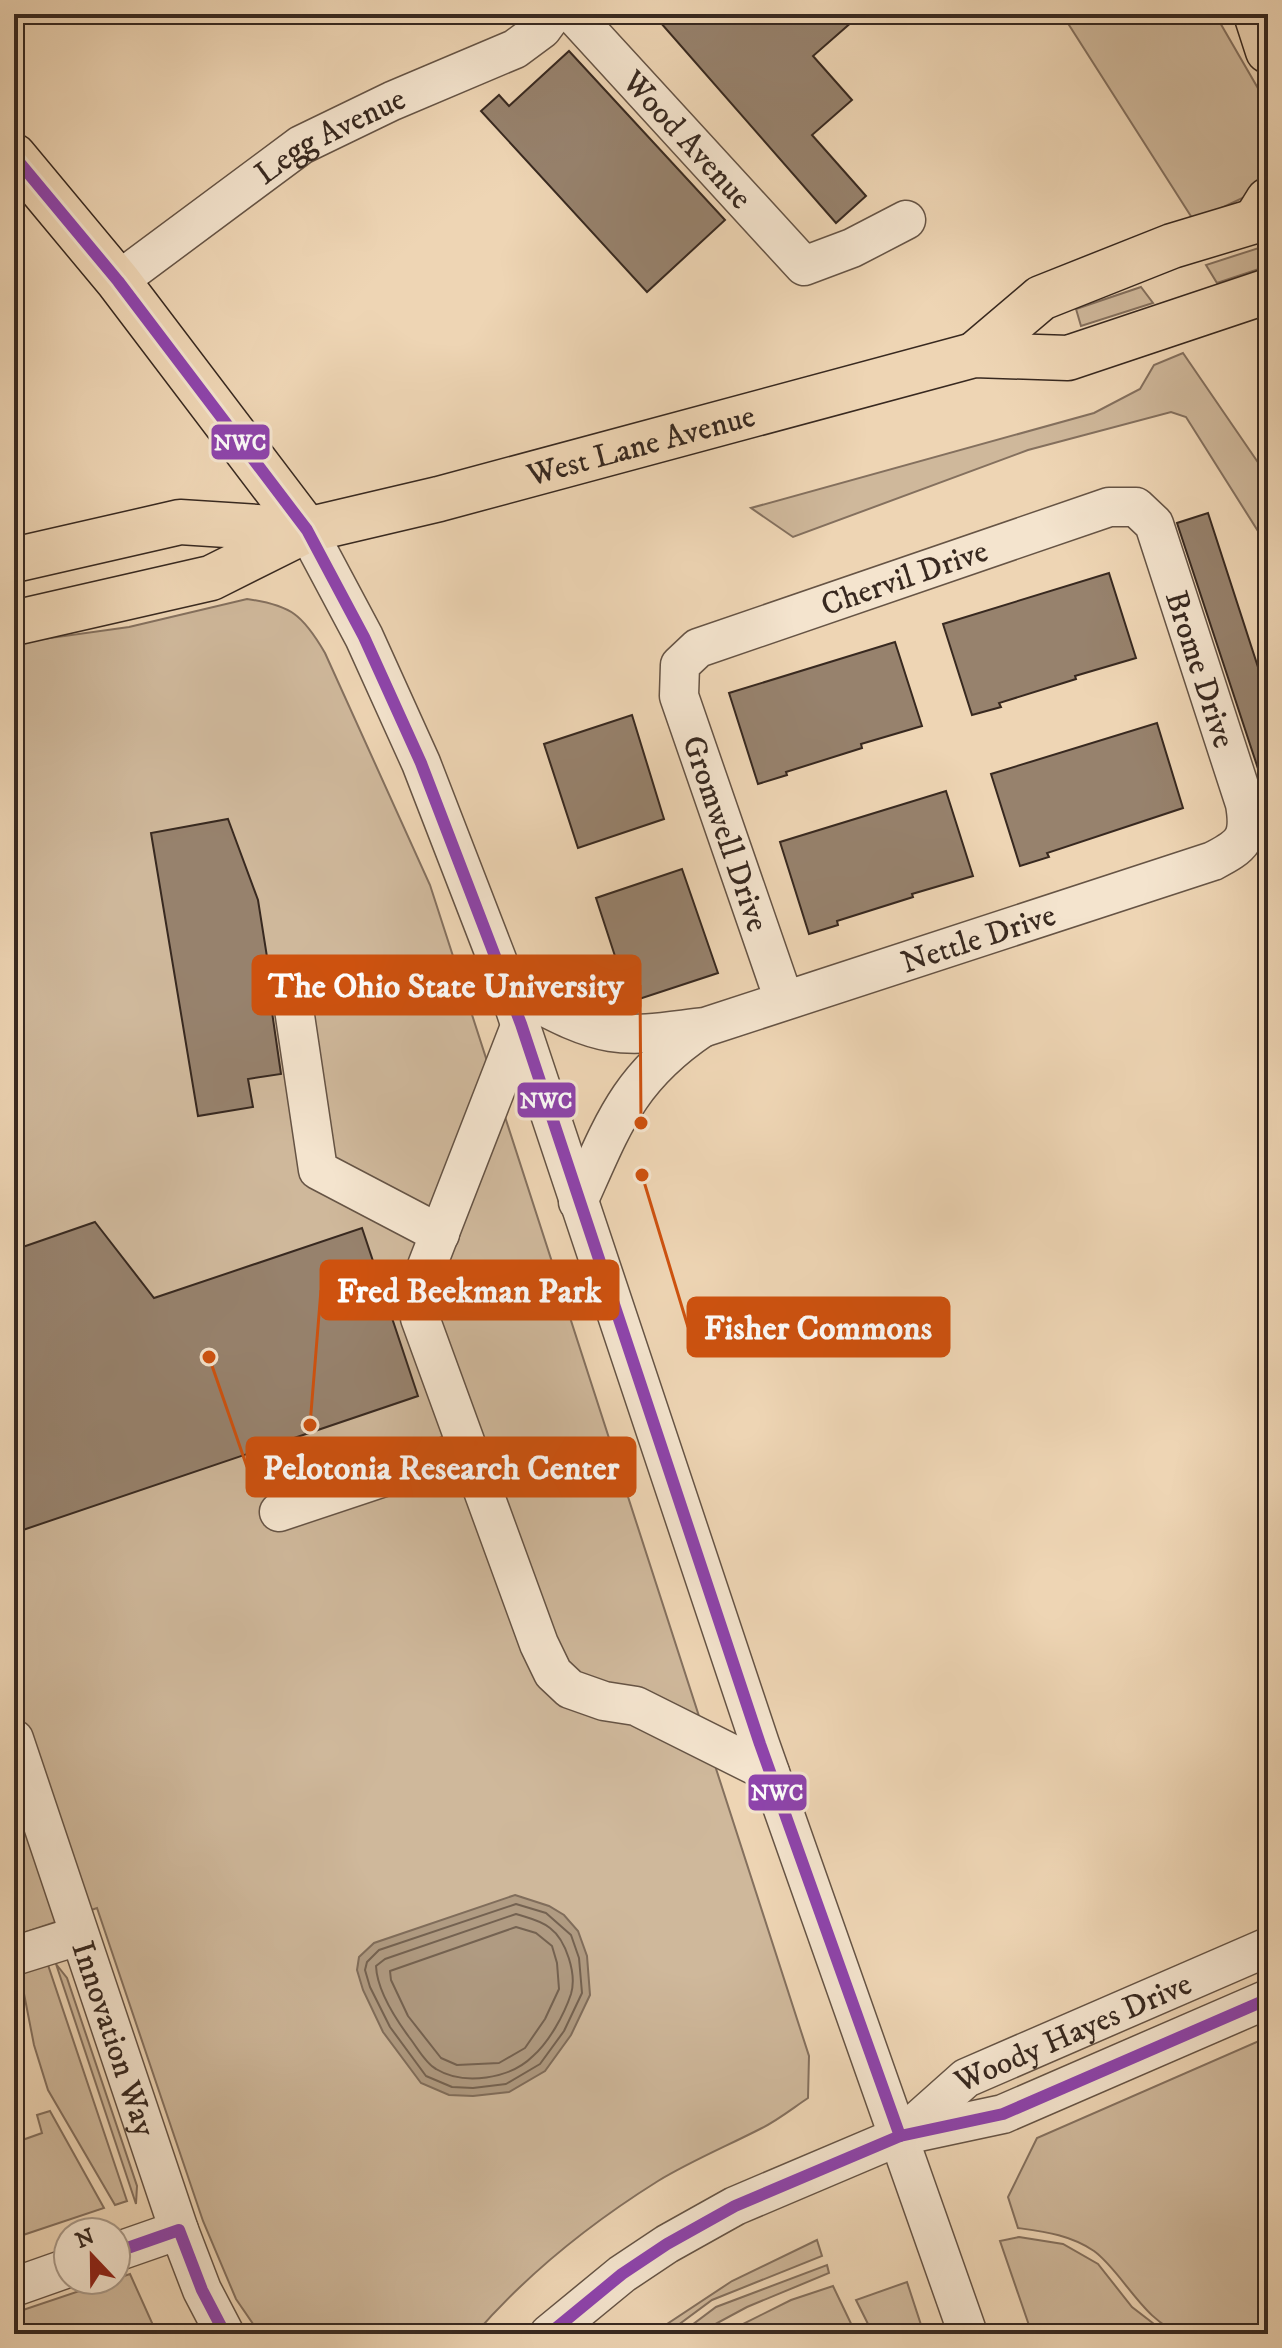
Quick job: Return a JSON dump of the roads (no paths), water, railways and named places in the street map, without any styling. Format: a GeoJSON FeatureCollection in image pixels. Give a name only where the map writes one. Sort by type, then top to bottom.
{"type":"FeatureCollection","features":[{"type":"Feature","properties":{"kind":"main road"},"geometry":{"type":"LineString","coordinates":[[1258,14],[1268,30]]}},
{"type":"Feature","properties":{"kind":"main road"},"geometry":{"type":"LineString","coordinates":[[1258,14],[1268,51]]}},
{"type":"Feature","properties":{"kind":"main road"},"geometry":{"type":"LineString","coordinates":[[14,156],[118,281],[307,530]]}},
{"type":"Feature","properties":{"kind":"main road","name":"West Lane Avenue"},"geometry":{"type":"LineString","coordinates":[[974,355],[1041,298],[1264,213]]}},
{"type":"Feature","properties":{"kind":"main road","name":"West Lane Avenue"},"geometry":{"type":"LineString","coordinates":[[14,623],[211,578],[307,530],[439,499],[974,355],[1068,358],[1268,291]]}},
{"type":"Feature","properties":{"kind":"main road","name":"West Lane Avenue"},"geometry":{"type":"LineString","coordinates":[[14,560],[180,522],[307,530]]}},
{"type":"Feature","properties":{"kind":"street","name":"Legg Avenue"},"geometry":{"type":"LineString","coordinates":[[118,281],[301,145],[392,101],[515,49],[542,29],[553,14]]}},
{"type":"Feature","properties":{"kind":"street","name":"Wood Avenue"},"geometry":{"type":"LineString","coordinates":[[573,14],[804,266],[852,248],[906,220]]}},
{"type":"Feature","properties":{"kind":"street","name":"Chervil Drive"},"geometry":{"type":"LineString","coordinates":[[680,665],[698,648],[1109,507],[1136,507]]}},
{"type":"Feature","properties":{"kind":"street","name":"Brome Drive"},"geometry":{"type":"LineString","coordinates":[[1136,507],[1154,524],[1245,804],[1248,821],[1245,838]]}},
{"type":"Feature","properties":{"kind":"street"},"geometry":{"type":"LineString","coordinates":[[307,530],[364,637],[421,763],[508,988],[770,1773],[968,2334]]}},
{"type":"Feature","properties":{"kind":"street","name":"Gromwell Drive"},"geometry":{"type":"LineString","coordinates":[[680,665],[679,696],[784,1000]]}},
{"type":"Feature","properties":{"kind":"street","name":"Nettle Drive"},"geometry":{"type":"LineString","coordinates":[[508,988],[574,1021],[613,1032],[705,1027],[1213,861],[1231,852],[1245,838]]}},
{"type":"Feature","properties":{"kind":"street"},"geometry":{"type":"LineString","coordinates":[[294,1009],[318,1170],[440,1234]]}},
{"type":"Feature","properties":{"kind":"street"},"geometry":{"type":"LineString","coordinates":[[521,1024],[418,1289],[420,1318],[539,1644],[553,1673],[570,1689],[604,1701],[636,1706],[770,1773]]}},
{"type":"Feature","properties":{"kind":"street","name":"Nettle Drive"},"geometry":{"type":"LineString","coordinates":[[578,1202],[616,1117],[640,1081],[659,1060],[705,1027]]}},
{"type":"Feature","properties":{"kind":"street"},"geometry":{"type":"LineString","coordinates":[[279,1512],[468,1449]]}},
{"type":"Feature","properties":{"kind":"street","name":"Innovation Way"},"geometry":{"type":"LineString","coordinates":[[14,1739],[179,2230],[202,2290],[225,2334]]}},
{"type":"Feature","properties":{"kind":"street"},"geometry":{"type":"LineString","coordinates":[[14,1956],[78,1936]]}},
{"type":"Feature","properties":{"kind":"street","name":"Woody Hayes Drive"},"geometry":{"type":"LineString","coordinates":[[900,2136],[966,2078],[1268,1947]]}},
{"type":"Feature","properties":{"kind":"street","name":"Woody Hayes Drive"},"geometry":{"type":"LineString","coordinates":[[900,2136],[1003,2114],[1268,1999]]}},
{"type":"Feature","properties":{"kind":"street"},"geometry":{"type":"LineString","coordinates":[[549,2334],[622,2274],[667,2244],[735,2206],[900,2136]]}},
{"type":"Feature","properties":{"kind":"street"},"geometry":{"type":"LineString","coordinates":[[132,2246],[179,2230]]}},
{"type":"Feature","properties":{"kind":"street"},"geometry":{"type":"LineString","coordinates":[[14,2287],[52,2274]]}},
{"type":"Feature","properties":{"kind":"water"},"geometry":{"type":"Polygon","coordinates":[[[515,1895],[549,1906],[564,1915],[578,1931],[587,1956],[590,1995],[571,2035],[545,2071],[509,2092],[449,2095],[421,2083],[383,2032],[363,1990],[357,1970],[359,1957],[374,1943],[515,1895]]]}},
{"type":"Feature","properties":{"kind":"place","name":"The Ohio State University"},"geometry":{"type":"Point","coordinates":[641,1123]}},
{"type":"Feature","properties":{"kind":"place","name":"Fisher Commons"},"geometry":{"type":"Point","coordinates":[642,1175]}},
{"type":"Feature","properties":{"kind":"place","name":"Pelotonia Research Center"},"geometry":{"type":"Point","coordinates":[209,1357]}},
{"type":"Feature","properties":{"kind":"place","name":"Fred Beekman Park"},"geometry":{"type":"Point","coordinates":[310,1425]}}]}
